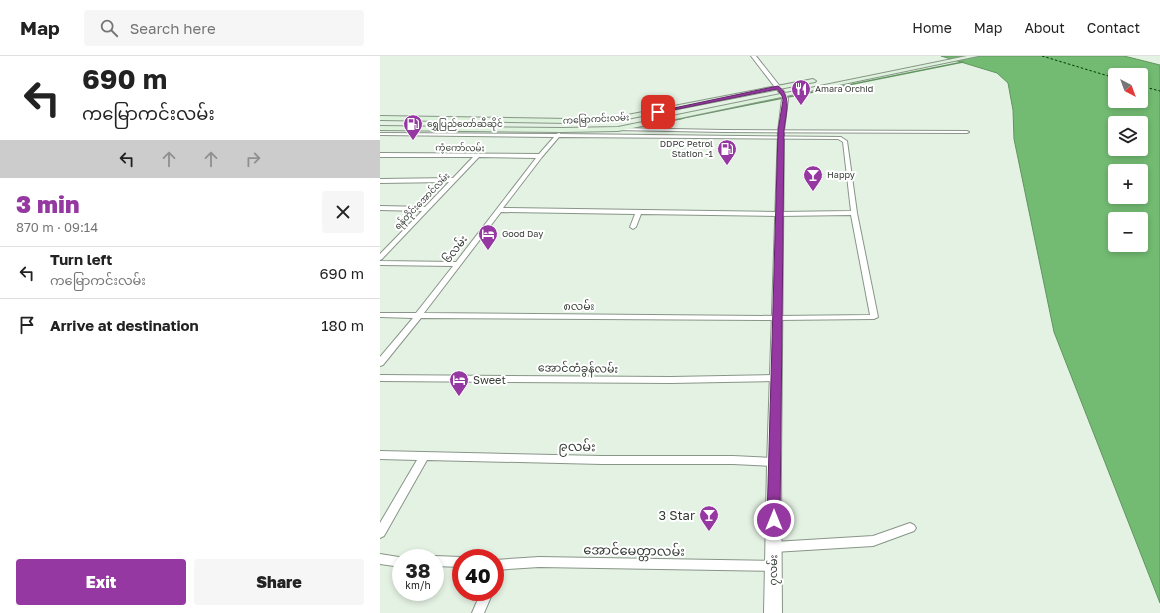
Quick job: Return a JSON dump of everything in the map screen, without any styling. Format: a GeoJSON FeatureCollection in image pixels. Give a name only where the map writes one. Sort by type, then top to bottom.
{"type":"FeatureCollection","features":[{"type":"Feature","properties":{"kind":"main road","name":"ကမြောကင်းလမ်း"},"geometry":{"type":"LineString","coordinates":[[380,128],[560,133],[618,129],[785,97],[975,56]]}},
{"type":"Feature","properties":{"kind":"main road","name":"ကမြောကင်းလမ်း"},"geometry":{"type":"LineString","coordinates":[[380,118],[611,120],[628,118],[822,79]]}},
{"type":"Feature","properties":{"kind":"street"},"geometry":{"type":"LineString","coordinates":[[752,56],[785,97]]}},
{"type":"Feature","properties":{"kind":"street","name":"၇လမ်း"},"geometry":{"type":"LineString","coordinates":[[773,613],[774,462],[779,214],[781,134],[785,97]]}},
{"type":"Feature","properties":{"kind":"street"},"geometry":{"type":"LineString","coordinates":[[500,210],[854,214],[845,141],[839,138],[781,134],[618,129]]}},
{"type":"Feature","properties":{"kind":"street"},"geometry":{"type":"LineString","coordinates":[[380,134],[781,134],[967,132]]}},
{"type":"Feature","properties":{"kind":"street","name":"၆လမ်း"},"geometry":{"type":"LineString","coordinates":[[380,363],[418,316],[456,264],[500,210],[540,156],[560,133]]}},
{"type":"Feature","properties":{"kind":"street","name":"ကံ့ကော်လမ်း"},"geometry":{"type":"LineString","coordinates":[[380,155],[540,156]]}},
{"type":"Feature","properties":{"kind":"street","name":"ရန်တိုင်းအောင်လမ်း"},"geometry":{"type":"LineString","coordinates":[[380,258],[477,156]]}},
{"type":"Feature","properties":{"kind":"street"},"geometry":{"type":"LineString","coordinates":[[380,180],[455,180]]}},
{"type":"Feature","properties":{"kind":"street"},"geometry":{"type":"LineString","coordinates":[[380,208],[427,209]]}},
{"type":"Feature","properties":{"kind":"street"},"geometry":{"type":"LineString","coordinates":[[633,228],[639,212]]}},
{"type":"Feature","properties":{"kind":"street","name":"၈လမ်း"},"geometry":{"type":"LineString","coordinates":[[380,315],[777,318],[874,317],[854,214]]}},
{"type":"Feature","properties":{"kind":"street"},"geometry":{"type":"LineString","coordinates":[[380,263],[456,264]]}},
{"type":"Feature","properties":{"kind":"street","name":"အောင်တံခွန်လမ်း"},"geometry":{"type":"LineString","coordinates":[[380,378],[671,380],[776,378]]}},
{"type":"Feature","properties":{"kind":"street","name":"၉လမ်း"},"geometry":{"type":"LineString","coordinates":[[380,455],[602,460],[732,460],[774,462]]}},
{"type":"Feature","properties":{"kind":"street"},"geometry":{"type":"LineString","coordinates":[[380,533],[424,456]]}},
{"type":"Feature","properties":{"kind":"street"},"geometry":{"type":"LineString","coordinates":[[774,547],[873,541],[910,528]]}},
{"type":"Feature","properties":{"kind":"street"},"geometry":{"type":"LineString","coordinates":[[380,559],[392,561]]}},
{"type":"Feature","properties":{"kind":"street","name":"အောင်မေတ္တာလမ်း"},"geometry":{"type":"LineString","coordinates":[[504,565],[539,562],[774,566]]}},
{"type":"Feature","properties":{"kind":"street"},"geometry":{"type":"LineString","coordinates":[[478,613],[483,601]]}},
{"type":"Feature","properties":{"kind":"shaded area"},"geometry":{"type":"Polygon","coordinates":[[[941,56],[1124,56],[1160,65],[1160,603],[1054,332],[1014,139],[1013,110],[1008,83],[997,73],[941,56]]]}},
{"type":"Feature","properties":{"kind":"waterway"},"geometry":{"type":"LineString","coordinates":[[683,118],[963,62]]}},
{"type":"Feature","properties":{"kind":"waterway"},"geometry":{"type":"LineString","coordinates":[[645,126],[683,118]]}},
{"type":"Feature","properties":{"kind":"waterway"},"geometry":{"type":"LineString","coordinates":[[678,119],[683,118]]}},
{"type":"Feature","properties":{"kind":"ferry route"},"geometry":{"type":"LineString","coordinates":[[1042,56],[1108,76]]}},
{"type":"Feature","properties":{"kind":"ferry route"},"geometry":{"type":"LineString","coordinates":[[1148,88],[1160,91]]}},
{"type":"Feature","properties":{"kind":"place","name":"Amara Orchid"},"geometry":{"type":"Point","coordinates":[801,106]}},
{"type":"Feature","properties":{"kind":"place","name":"ရွှေပြည်တော်ဆီဆိုင်"},"geometry":{"type":"Point","coordinates":[413,141]}},
{"type":"Feature","properties":{"kind":"place","name":"DDPC Petrol Station -1"},"geometry":{"type":"Point","coordinates":[727,166]}},
{"type":"Feature","properties":{"kind":"place","name":"Happy"},"geometry":{"type":"Point","coordinates":[813,192]}},
{"type":"Feature","properties":{"kind":"place","name":"Good Day"},"geometry":{"type":"Point","coordinates":[488,251]}},
{"type":"Feature","properties":{"kind":"place","name":"Sweet"},"geometry":{"type":"Point","coordinates":[459,397]}},
{"type":"Feature","properties":{"kind":"place","name":"3 Star"},"geometry":{"type":"Point","coordinates":[709,532]}},
{"type":"Feature","properties":{"kind":"route"},"geometry":{"type":"LineString","coordinates":[[658,112],[778,88],[784,95],[785,100],[781,131],[779,214],[774,520]]}}]}
